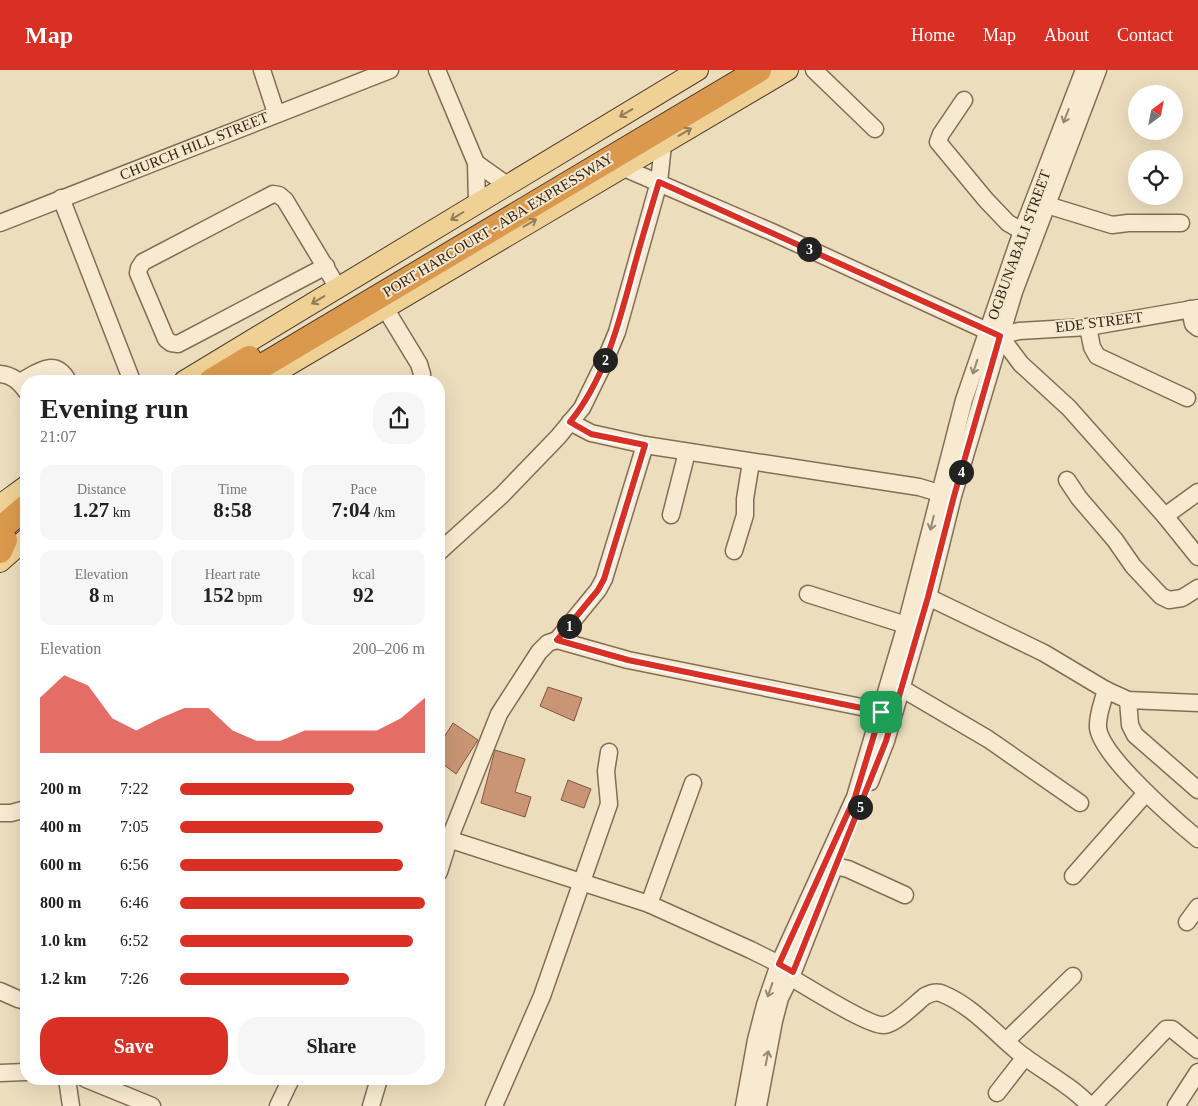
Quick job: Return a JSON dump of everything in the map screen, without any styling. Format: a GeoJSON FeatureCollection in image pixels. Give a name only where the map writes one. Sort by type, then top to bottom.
{"type":"FeatureCollection","features":[{"type":"Feature","properties":{"kind":"highway","name":"PORT HARCOURT - ABA EXPRESSWAY"},"geometry":{"type":"LineString","coordinates":[[247,375],[581,167],[728,70]]}},
{"type":"Feature","properties":{"kind":"highway","name":"PORT HARCOURT - ABA EXPRESSWAY"},"geometry":{"type":"LineString","coordinates":[[221,375],[581,167],[760,70]]}},
{"type":"Feature","properties":{"kind":"highway"},"geometry":{"type":"LineString","coordinates":[[8,503],[8,547]]}},
{"type":"Feature","properties":{"kind":"highway"},"geometry":{"type":"LineString","coordinates":[[8,547],[20,532]]}},
{"type":"Feature","properties":{"kind":"main road"},"geometry":{"type":"LineString","coordinates":[[194,375],[698,70]]}},
{"type":"Feature","properties":{"kind":"main road"},"geometry":{"type":"LineString","coordinates":[[272,375],[788,70]]}},
{"type":"Feature","properties":{"kind":"main road"},"geometry":{"type":"LineString","coordinates":[[8,503],[20,492]]}},
{"type":"Feature","properties":{"kind":"street"},"geometry":{"type":"LineString","coordinates":[[262,70],[276,113]]}},
{"type":"Feature","properties":{"kind":"street","name":"CHURCH HILL STREET"},"geometry":{"type":"LineString","coordinates":[[0,223],[276,113],[390,70]]}},
{"type":"Feature","properties":{"kind":"street"},"geometry":{"type":"LineString","coordinates":[[437,70],[476,164],[477,203]]}},
{"type":"Feature","properties":{"kind":"street"},"geometry":{"type":"LineString","coordinates":[[814,70],[876,129]]}},
{"type":"Feature","properties":{"kind":"street","name":"OGBUNABALI STREET"},"geometry":{"type":"LineString","coordinates":[[744,1106],[756,1040],[765,1006],[787,971],[861,805],[886,741],[928,597],[1022,231],[1084,70]]}},
{"type":"Feature","properties":{"kind":"street","name":"OGBUNABALI STREET"},"geometry":{"type":"LineString","coordinates":[[758,1106],[774,1021],[787,971],[855,797],[906,626],[964,400],[1014,292],[1098,70]]}},
{"type":"Feature","properties":{"kind":"street"},"geometry":{"type":"LineString","coordinates":[[964,100],[941,134],[938,142],[986,200],[1008,223],[1022,231]]}},
{"type":"Feature","properties":{"kind":"street"},"geometry":{"type":"LineString","coordinates":[[445,542],[502,495],[558,437],[582,408],[617,332],[659,182],[663,145]]}},
{"type":"Feature","properties":{"kind":"street"},"geometry":{"type":"LineString","coordinates":[[476,164],[507,185]]}},
{"type":"Feature","properties":{"kind":"street"},"geometry":{"type":"LineString","coordinates":[[624,168],[772,232],[994,334],[1021,364],[1068,408],[1165,516],[1198,557]]}},
{"type":"Feature","properties":{"kind":"street"},"geometry":{"type":"LineString","coordinates":[[326,266],[178,344],[171,344],[166,339],[138,273],[143,262],[273,194],[285,200],[326,266],[338,288]]}},
{"type":"Feature","properties":{"kind":"street"},"geometry":{"type":"LineString","coordinates":[[61,198],[130,375]]}},
{"type":"Feature","properties":{"kind":"street"},"geometry":{"type":"LineString","coordinates":[[1047,205],[1112,226],[1128,223],[1181,224]]}},
{"type":"Feature","properties":{"kind":"street"},"geometry":{"type":"LineString","coordinates":[[385,308],[419,364],[422,375]]}},
{"type":"Feature","properties":{"kind":"street"},"geometry":{"type":"LineString","coordinates":[[1194,308],[1193,324],[1198,328]]}},
{"type":"Feature","properties":{"kind":"street","name":"EDE STREET"},"geometry":{"type":"LineString","coordinates":[[994,334],[1088,327],[1194,308]]}},
{"type":"Feature","properties":{"kind":"street"},"geometry":{"type":"LineString","coordinates":[[1088,327],[1092,347],[1097,356],[1187,398]]}},
{"type":"Feature","properties":{"kind":"street"},"geometry":{"type":"LineString","coordinates":[[39,375],[50,367],[57,369],[65,375]]}},
{"type":"Feature","properties":{"kind":"street"},"geometry":{"type":"LineString","coordinates":[[0,374],[9,375],[20,384]]}},
{"type":"Feature","properties":{"kind":"street"},"geometry":{"type":"LineString","coordinates":[[570,422],[591,434],[645,445],[919,487],[939,493]]}},
{"type":"Feature","properties":{"kind":"street"},"geometry":{"type":"LineString","coordinates":[[445,836],[499,714],[539,652],[548,643],[557,640],[598,590],[604,579],[645,445]]}},
{"type":"Feature","properties":{"kind":"street"},"geometry":{"type":"LineString","coordinates":[[671,514],[687,452]]}},
{"type":"Feature","properties":{"kind":"street"},"geometry":{"type":"LineString","coordinates":[[734,551],[745,515],[745,499],[751,462]]}},
{"type":"Feature","properties":{"kind":"street"},"geometry":{"type":"LineString","coordinates":[[1067,480],[1079,498],[1115,540],[1133,566],[1161,596],[1169,600],[1182,598],[1198,588]]}},
{"type":"Feature","properties":{"kind":"street"},"geometry":{"type":"LineString","coordinates":[[1165,516],[1198,492]]}},
{"type":"Feature","properties":{"kind":"street"},"geometry":{"type":"LineString","coordinates":[[808,594],[906,626]]}},
{"type":"Feature","properties":{"kind":"street"},"geometry":{"type":"LineString","coordinates":[[928,597],[1044,653],[1106,690],[1128,700],[1198,703]]}},
{"type":"Feature","properties":{"kind":"street"},"geometry":{"type":"LineString","coordinates":[[557,640],[628,660],[881,712]]}},
{"type":"Feature","properties":{"kind":"street"},"geometry":{"type":"LineString","coordinates":[[901,688],[988,739],[1080,803]]}},
{"type":"Feature","properties":{"kind":"street"},"geometry":{"type":"LineString","coordinates":[[1106,690],[1099,715],[1098,729],[1102,739],[1146,793],[1198,840]]}},
{"type":"Feature","properties":{"kind":"street"},"geometry":{"type":"LineString","coordinates":[[1128,700],[1130,725],[1135,735],[1198,790]]}},
{"type":"Feature","properties":{"kind":"street"},"geometry":{"type":"LineString","coordinates":[[494,1106],[542,996],[609,804],[606,770],[609,752]]}},
{"type":"Feature","properties":{"kind":"street"},"geometry":{"type":"LineString","coordinates":[[649,904],[693,783]]}},
{"type":"Feature","properties":{"kind":"street"},"geometry":{"type":"LineString","coordinates":[[1072,876],[1146,793]]}},
{"type":"Feature","properties":{"kind":"street"},"geometry":{"type":"LineString","coordinates":[[0,813],[20,811]]}},
{"type":"Feature","properties":{"kind":"street"},"geometry":{"type":"LineString","coordinates":[[445,838],[649,904],[751,950],[878,1025],[891,1023],[930,993],[941,993],[982,1018],[1025,1058],[1067,1086],[1092,1106],[1166,1029],[1172,1029],[1198,1050]]}},
{"type":"Feature","properties":{"kind":"street"},"geometry":{"type":"LineString","coordinates":[[834,866],[848,869],[905,895]]}},
{"type":"Feature","properties":{"kind":"street"},"geometry":{"type":"LineString","coordinates":[[1187,922],[1198,906]]}},
{"type":"Feature","properties":{"kind":"street"},"geometry":{"type":"LineString","coordinates":[[1006,1041],[1073,976]]}},
{"type":"Feature","properties":{"kind":"street"},"geometry":{"type":"LineString","coordinates":[[0,990],[20,1000]]}},
{"type":"Feature","properties":{"kind":"street"},"geometry":{"type":"LineString","coordinates":[[997,1093],[1025,1058]]}},
{"type":"Feature","properties":{"kind":"street"},"geometry":{"type":"LineString","coordinates":[[0,1073],[20,1072]]}},
{"type":"Feature","properties":{"kind":"street"},"geometry":{"type":"LineString","coordinates":[[1176,1106],[1198,1072]]}},
{"type":"Feature","properties":{"kind":"street"},"geometry":{"type":"LineString","coordinates":[[68,1085],[71,1106]]}},
{"type":"Feature","properties":{"kind":"street"},"geometry":{"type":"LineString","coordinates":[[101,1085],[152,1106]]}},
{"type":"Feature","properties":{"kind":"street"},"geometry":{"type":"LineString","coordinates":[[278,1106],[288,1085]]}},
{"type":"Feature","properties":{"kind":"street"},"geometry":{"type":"LineString","coordinates":[[371,1106],[378,1085]]}},
{"type":"Feature","properties":{"kind":"building"},"geometry":{"type":"Polygon","coordinates":[[[548,687],[582,698],[574,721],[540,706],[548,687]]]}},
{"type":"Feature","properties":{"kind":"building"},"geometry":{"type":"Polygon","coordinates":[[[453,723],[478,740],[456,774],[445,766],[445,736],[453,723]]]}},
{"type":"Feature","properties":{"kind":"building"},"geometry":{"type":"Polygon","coordinates":[[[495,750],[525,759],[515,792],[531,797],[525,817],[481,803],[495,750]]]}},
{"type":"Feature","properties":{"kind":"building"},"geometry":{"type":"Polygon","coordinates":[[[568,780],[591,789],[584,808],[561,800],[568,780]]]}},
{"type":"Feature","properties":{"kind":"route"},"geometry":{"type":"LineString","coordinates":[[659,182],[772,232],[987,332],[1000,336],[886,741],[834,866],[793,972],[779,964],[855,797],[881,712],[628,660],[557,640],[598,590],[604,579],[645,445],[591,434],[570,422],[582,408],[617,332],[659,182]]}}]}
